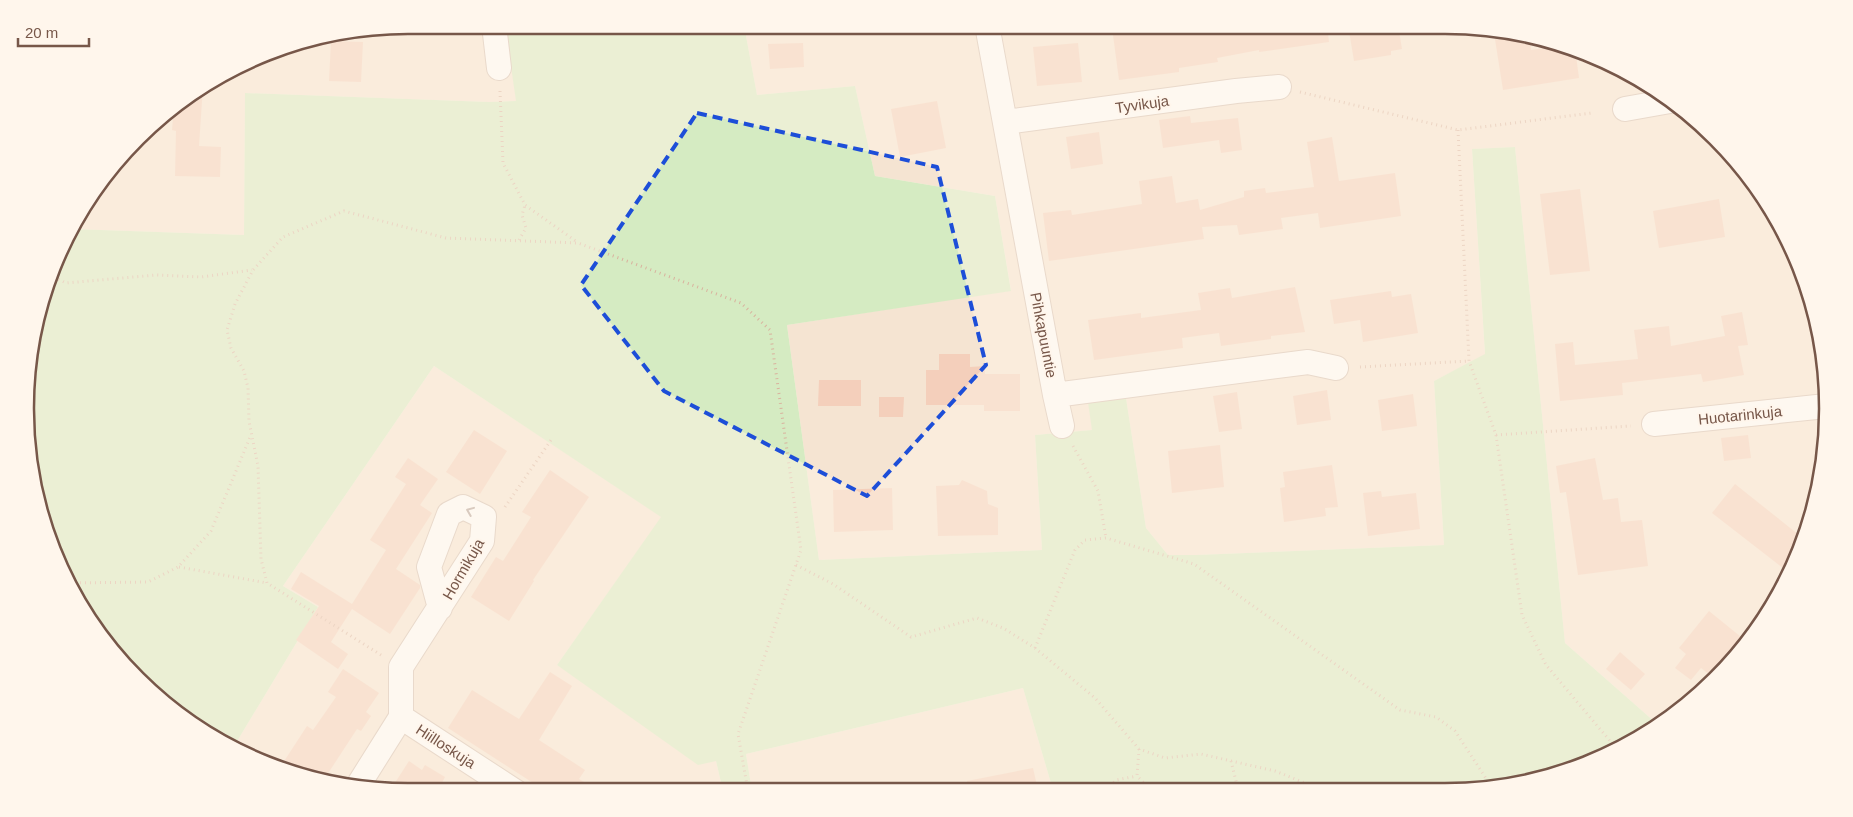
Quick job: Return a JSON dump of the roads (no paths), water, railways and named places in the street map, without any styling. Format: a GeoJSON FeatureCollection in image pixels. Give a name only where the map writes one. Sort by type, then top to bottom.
{"type":"FeatureCollection","features":[{"type":"Feature","properties":{"kind":"street"},"geometry":{"type":"LineString","coordinates":[[495,34],[499,68]]}},
{"type":"Feature","properties":{"kind":"street","name":"Pihkapuuntie"},"geometry":{"type":"LineString","coordinates":[[989,34],[1055,395],[1308,362],[1336,368]]}},
{"type":"Feature","properties":{"kind":"street","name":"Tyvikuja"},"geometry":{"type":"LineString","coordinates":[[1005,122],[1279,87]]}},
{"type":"Feature","properties":{"kind":"street"},"geometry":{"type":"LineString","coordinates":[[1624,108],[1661,102]]}},
{"type":"Feature","properties":{"kind":"street"},"geometry":{"type":"LineString","coordinates":[[1055,395],[1062,426]]}},
{"type":"Feature","properties":{"kind":"street","name":"Huotarinkuja"},"geometry":{"type":"LineString","coordinates":[[1654,424],[1819,407]]}},
{"type":"Feature","properties":{"kind":"street","name":"Hormikuja"},"geometry":{"type":"LineString","coordinates":[[401,717],[401,667],[440,608]]}},
{"type":"Feature","properties":{"kind":"street"},"geometry":{"type":"LineString","coordinates":[[361,780],[401,717]]}},
{"type":"Feature","properties":{"kind":"street","name":"Hiilloskuja"},"geometry":{"type":"LineString","coordinates":[[401,717],[502,783]]}}]}
